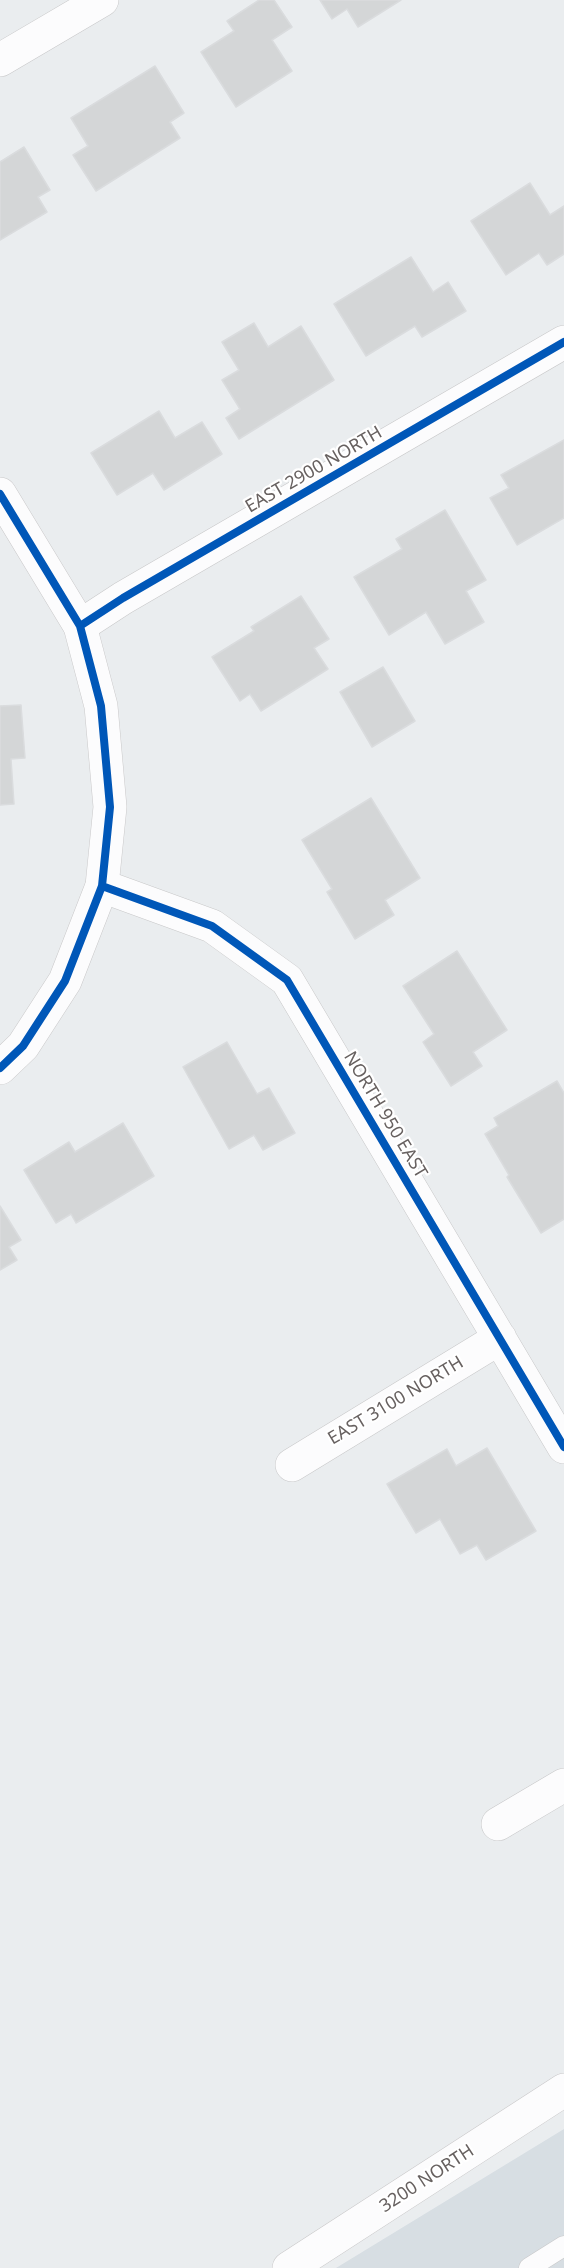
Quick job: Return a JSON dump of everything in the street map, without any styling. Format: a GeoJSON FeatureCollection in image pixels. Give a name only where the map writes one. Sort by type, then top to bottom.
{"type":"FeatureCollection","features":[{"type":"Feature","properties":{"kind":"street"},"geometry":{"type":"LineString","coordinates":[[0,60],[102,0]]}},
{"type":"Feature","properties":{"kind":"street","name":"EAST 2900 NORTH"},"geometry":{"type":"LineString","coordinates":[[80,626],[134,592],[564,342]]}},
{"type":"Feature","properties":{"kind":"street"},"geometry":{"type":"LineString","coordinates":[[0,494],[80,626],[101,705],[110,807],[102,886],[65,981],[22,1046],[0,1068]]}},
{"type":"Feature","properties":{"kind":"street","name":"NORTH 950 EAST"},"geometry":{"type":"LineString","coordinates":[[102,886],[212,926],[287,980],[564,1447]]}},
{"type":"Feature","properties":{"kind":"street","name":"EAST 3100 NORTH"},"geometry":{"type":"LineString","coordinates":[[292,1465],[500,1338]]}},
{"type":"Feature","properties":{"kind":"street"},"geometry":{"type":"LineString","coordinates":[[498,1824],[564,1785]]}},
{"type":"Feature","properties":{"kind":"street","name":"3200 NORTH"},"geometry":{"type":"LineString","coordinates":[[289,2268],[564,2090]]}},
{"type":"Feature","properties":{"kind":"lane"},"geometry":{"type":"LineString","coordinates":[[529,2268],[564,2246]]}},
{"type":"Feature","properties":{"kind":"shaded area"},"geometry":{"type":"Polygon","coordinates":[[[564,2129],[564,2268],[336,2268],[564,2129]]]}},
{"type":"Feature","properties":{"kind":"building"},"geometry":{"type":"Polygon","coordinates":[[[259,0],[274,0],[292,27],[272,40],[292,71],[236,107],[201,52],[234,31],[227,21],[259,0]]]}},
{"type":"Feature","properties":{"kind":"building"},"geometry":{"type":"Polygon","coordinates":[[[320,0],[401,0],[358,27],[347,9],[332,19],[320,0]]]}},
{"type":"Feature","properties":{"kind":"building"},"geometry":{"type":"Polygon","coordinates":[[[155,66],[184,113],[170,122],[180,138],[96,191],[73,155],[88,146],[71,118],[155,66]]]}},
{"type":"Feature","properties":{"kind":"building"},"geometry":{"type":"Polygon","coordinates":[[[24,147],[50,190],[38,197],[47,212],[0,240],[0,162],[24,147]]]}},
{"type":"Feature","properties":{"kind":"building"},"geometry":{"type":"Polygon","coordinates":[[[530,183],[550,215],[564,206],[564,254],[547,265],[539,253],[506,275],[471,221],[530,183]]]}},
{"type":"Feature","properties":{"kind":"building"},"geometry":{"type":"Polygon","coordinates":[[[411,257],[433,292],[448,282],[466,311],[422,337],[415,326],[366,356],[334,304],[411,257]]]}},
{"type":"Feature","properties":{"kind":"building"},"geometry":{"type":"Polygon","coordinates":[[[254,323],[268,347],[301,326],[334,380],[239,439],[226,418],[240,409],[222,380],[239,370],[222,342],[254,323]]]}},
{"type":"Feature","properties":{"kind":"building"},"geometry":{"type":"Polygon","coordinates":[[[159,411],[175,438],[202,422],[222,454],[164,490],[153,473],[117,495],[91,453],[159,411]]]}},
{"type":"Feature","properties":{"kind":"building"},"geometry":{"type":"Polygon","coordinates":[[[564,440],[564,518],[517,545],[490,498],[509,488],[501,475],[564,440]]]}},
{"type":"Feature","properties":{"kind":"building"},"geometry":{"type":"Polygon","coordinates":[[[445,510],[486,580],[466,591],[484,622],[445,644],[426,612],[389,635],[354,577],[402,549],[396,539],[445,510]]]}},
{"type":"Feature","properties":{"kind":"building"},"geometry":{"type":"Polygon","coordinates":[[[301,596],[329,639],[314,648],[328,669],[261,711],[250,694],[240,701],[212,657],[254,631],[251,627],[301,596]]]}},
{"type":"Feature","properties":{"kind":"building"},"geometry":{"type":"Polygon","coordinates":[[[383,667],[415,721],[372,747],[340,692],[383,667]]]}},
{"type":"Feature","properties":{"kind":"building"},"geometry":{"type":"Polygon","coordinates":[[[21,705],[25,758],[11,759],[14,804],[0,805],[0,706],[21,705]]]}},
{"type":"Feature","properties":{"kind":"building"},"geometry":{"type":"Polygon","coordinates":[[[371,798],[420,878],[385,900],[394,915],[355,939],[327,892],[332,889],[302,840],[371,798]]]}},
{"type":"Feature","properties":{"kind":"building"},"geometry":{"type":"Polygon","coordinates":[[[457,951],[507,1030],[473,1052],[482,1066],[451,1086],[423,1042],[434,1034],[403,986],[457,951]]]}},
{"type":"Feature","properties":{"kind":"building"},"geometry":{"type":"Polygon","coordinates":[[[227,1042],[257,1094],[269,1088],[295,1133],[263,1150],[254,1135],[229,1149],[183,1067],[227,1042]]]}},
{"type":"Feature","properties":{"kind":"building"},"geometry":{"type":"Polygon","coordinates":[[[557,1081],[564,1093],[564,1219],[541,1233],[507,1177],[509,1175],[485,1134],[498,1126],[494,1118],[557,1081]]]}},
{"type":"Feature","properties":{"kind":"building"},"geometry":{"type":"Polygon","coordinates":[[[123,1123],[154,1176],[76,1223],[71,1214],[56,1223],[24,1170],[69,1142],[75,1152],[123,1123]]]}},
{"type":"Feature","properties":{"kind":"building"},"geometry":{"type":"Polygon","coordinates":[[[0,1206],[21,1240],[9,1247],[17,1260],[0,1270],[0,1206]]]}},
{"type":"Feature","properties":{"kind":"building"},"geometry":{"type":"Polygon","coordinates":[[[487,1448],[536,1531],[486,1560],[477,1545],[460,1554],[440,1519],[416,1533],[387,1484],[447,1449],[456,1466],[487,1448]]]}},
{"type":"Feature","properties":{"kind":"cycle path"},"geometry":{"type":"LineString","coordinates":[[80,626],[123,598],[564,342]]}},
{"type":"Feature","properties":{"kind":"cycle path"},"geometry":{"type":"LineString","coordinates":[[0,494],[80,626],[101,706],[110,807],[102,886],[65,981],[23,1046],[0,1068]]}},
{"type":"Feature","properties":{"kind":"cycle path"},"geometry":{"type":"LineString","coordinates":[[102,886],[212,926],[287,980],[564,1447]]}}]}
